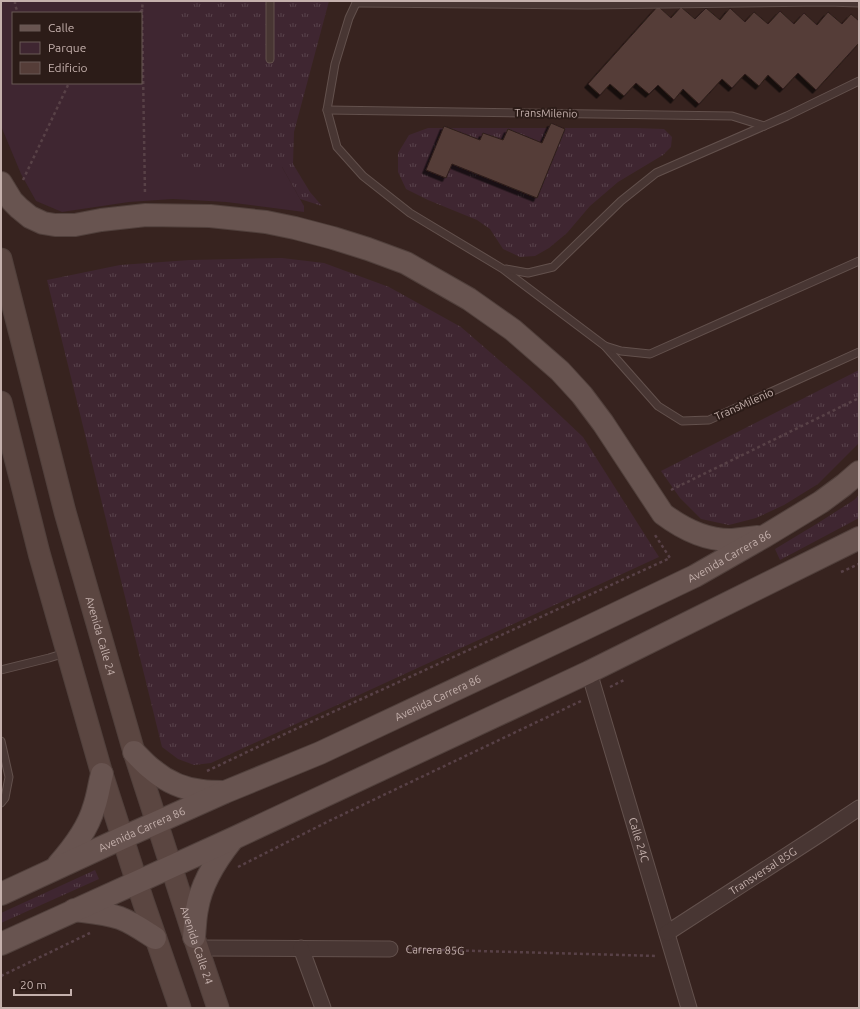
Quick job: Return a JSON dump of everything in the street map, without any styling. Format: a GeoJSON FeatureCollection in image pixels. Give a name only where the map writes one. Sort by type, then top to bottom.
{"type":"FeatureCollection","features":[{"type":"Feature","properties":{"kind":"main road"},"geometry":{"type":"LineString","coordinates":[[1,183],[12,201],[30,217],[43,223],[55,225],[75,225],[101,220],[146,215],[210,216],[266,222],[333,238],[406,263],[469,299],[513,330],[560,371],[582,395],[603,422],[662,514],[697,534],[714,538],[732,540],[765,536]]}},
{"type":"Feature","properties":{"kind":"main road","name":"Avenida Calle 24"},"geometry":{"type":"LineString","coordinates":[[1,260],[65,512],[134,752],[195,943],[218,1008]]}},
{"type":"Feature","properties":{"kind":"main road"},"geometry":{"type":"LineString","coordinates":[[1,402],[38,553],[102,774],[155,938],[180,1008]]}},
{"type":"Feature","properties":{"kind":"main road","name":"Avenida Carrera 86"},"geometry":{"type":"LineString","coordinates":[[1,894],[55,868],[225,792],[320,753],[695,576],[821,502],[859,472]]}},
{"type":"Feature","properties":{"kind":"main road"},"geometry":{"type":"LineString","coordinates":[[1,944],[232,839],[589,672],[859,538]]}},
{"type":"Feature","properties":{"kind":"main road"},"geometry":{"type":"LineString","coordinates":[[134,752],[152,770],[182,786],[202,791],[225,792]]}},
{"type":"Feature","properties":{"kind":"main road"},"geometry":{"type":"LineString","coordinates":[[55,868],[71,851],[88,824],[94,809],[102,774]]}},
{"type":"Feature","properties":{"kind":"main road"},"geometry":{"type":"LineString","coordinates":[[195,943],[197,908],[202,892],[216,862],[232,839]]}},
{"type":"Feature","properties":{"kind":"main road"},"geometry":{"type":"LineString","coordinates":[[74,910],[105,914],[121,918],[155,938]]}},
{"type":"Feature","properties":{"kind":"street","name":"Calle 24C"},"geometry":{"type":"LineString","coordinates":[[589,672],[689,1008]]}},
{"type":"Feature","properties":{"kind":"street","name":"Transversal 85G"},"geometry":{"type":"LineString","coordinates":[[667,933],[859,808]]}},
{"type":"Feature","properties":{"kind":"street","name":"Carrera 85G"},"geometry":{"type":"LineString","coordinates":[[195,943],[301,948],[390,949]]}},
{"type":"Feature","properties":{"kind":"street"},"geometry":{"type":"LineString","coordinates":[[301,948],[323,1008]]}},
{"type":"Feature","properties":{"kind":"lane"},"geometry":{"type":"LineString","coordinates":[[270,1],[270,59]]}},
{"type":"Feature","properties":{"kind":"lane","name":"TransMilenio"},"geometry":{"type":"LineString","coordinates":[[859,3],[820,2],[587,5],[356,2],[335,64],[326,110],[337,147],[363,176],[410,213],[503,269],[605,346],[658,406],[682,421],[709,420],[859,352]]}},
{"type":"Feature","properties":{"kind":"lane","name":"TransMilenio"},"geometry":{"type":"LineString","coordinates":[[503,269],[528,272],[553,268],[621,201],[656,173],[788,116],[859,81]]}},
{"type":"Feature","properties":{"kind":"lane","name":"TransMilenio"},"geometry":{"type":"LineString","coordinates":[[326,110],[732,116],[764,126]]}},
{"type":"Feature","properties":{"kind":"lane","name":"TransMilenio"},"geometry":{"type":"LineString","coordinates":[[605,346],[621,351],[650,354],[859,262]]}},
{"type":"Feature","properties":{"kind":"lane"},"geometry":{"type":"LineString","coordinates":[[1,670],[67,652]]}},
{"type":"Feature","properties":{"kind":"lane"},"geometry":{"type":"LineString","coordinates":[[1,741],[9,777],[4,798],[1,803]]}},
{"type":"Feature","properties":{"kind":"path"},"geometry":{"type":"LineString","coordinates":[[15,1],[18,12]]}},
{"type":"Feature","properties":{"kind":"path"},"geometry":{"type":"LineString","coordinates":[[143,1],[142,75],[146,215]]}},
{"type":"Feature","properties":{"kind":"path"},"geometry":{"type":"LineString","coordinates":[[12,201],[69,84]]}},
{"type":"Feature","properties":{"kind":"path"},"geometry":{"type":"LineString","coordinates":[[206,771],[670,558],[649,526],[662,514],[674,507],[667,493],[859,398]]}},
{"type":"Feature","properties":{"kind":"path"},"geometry":{"type":"LineString","coordinates":[[236,868],[329,821],[596,694]]}},
{"type":"Feature","properties":{"kind":"path"},"geometry":{"type":"LineString","coordinates":[[1,976],[91,933]]}},
{"type":"Feature","properties":{"kind":"path","name":"Carrera 85G"},"geometry":{"type":"LineString","coordinates":[[390,949],[674,956]]}},
{"type":"Feature","properties":{"kind":"green space"},"geometry":{"type":"Polygon","coordinates":[[[1,1],[181,1],[181,167],[282,167],[304,206],[304,212],[226,202],[173,199],[129,202],[62,212],[36,201],[21,174],[1,126],[1,1]]]}},
{"type":"Feature","properties":{"kind":"green space"},"geometry":{"type":"Polygon","coordinates":[[[181,1],[329,1],[294,132],[293,164],[310,192],[322,206],[300,199],[282,167],[181,167],[181,1]]]}},
{"type":"Feature","properties":{"kind":"green space"},"geometry":{"type":"Polygon","coordinates":[[[428,128],[664,129],[672,137],[671,147],[663,155],[618,182],[590,206],[567,233],[549,248],[535,256],[520,257],[503,249],[490,229],[477,220],[428,200],[406,189],[398,172],[398,153],[409,135],[428,128]]]}},
{"type":"Feature","properties":{"kind":"green space"},"geometry":{"type":"Polygon","coordinates":[[[282,258],[324,263],[389,287],[461,327],[529,386],[583,437],[659,557],[211,763],[194,765],[178,759],[162,747],[47,280],[120,265],[190,260],[282,258]]]}},
{"type":"Feature","properties":{"kind":"green space"},"geometry":{"type":"Polygon","coordinates":[[[859,370],[859,443],[818,484],[784,505],[756,518],[729,525],[701,519],[680,498],[661,471],[859,370]]]}},
{"type":"Feature","properties":{"kind":"green space"},"geometry":{"type":"Polygon","coordinates":[[[859,495],[859,518],[780,560],[775,549],[854,500],[859,495]]]}},
{"type":"Feature","properties":{"kind":"green space"},"geometry":{"type":"Polygon","coordinates":[[[95,870],[99,879],[1,923],[1,913],[95,870]]]}},
{"type":"Feature","properties":{"kind":"building"},"geometry":{"type":"Polygon","coordinates":[[[658,6],[671,18],[681,7],[695,19],[706,8],[720,20],[730,8],[745,22],[754,12],[768,24],[780,11],[794,24],[804,13],[817,25],[828,12],[842,24],[851,14],[859,21],[859,43],[816,90],[798,73],[783,89],[768,75],[759,86],[745,74],[732,88],[722,79],[699,104],[683,89],[674,100],[658,85],[649,94],[636,83],[624,96],[610,84],[600,95],[588,84],[658,6]]]}},
{"type":"Feature","properties":{"kind":"building"},"geometry":{"type":"Polygon","coordinates":[[[551,123],[565,129],[537,198],[452,164],[446,178],[426,170],[444,126],[480,140],[483,133],[503,140],[508,129],[542,143],[551,123]]]}}]}
